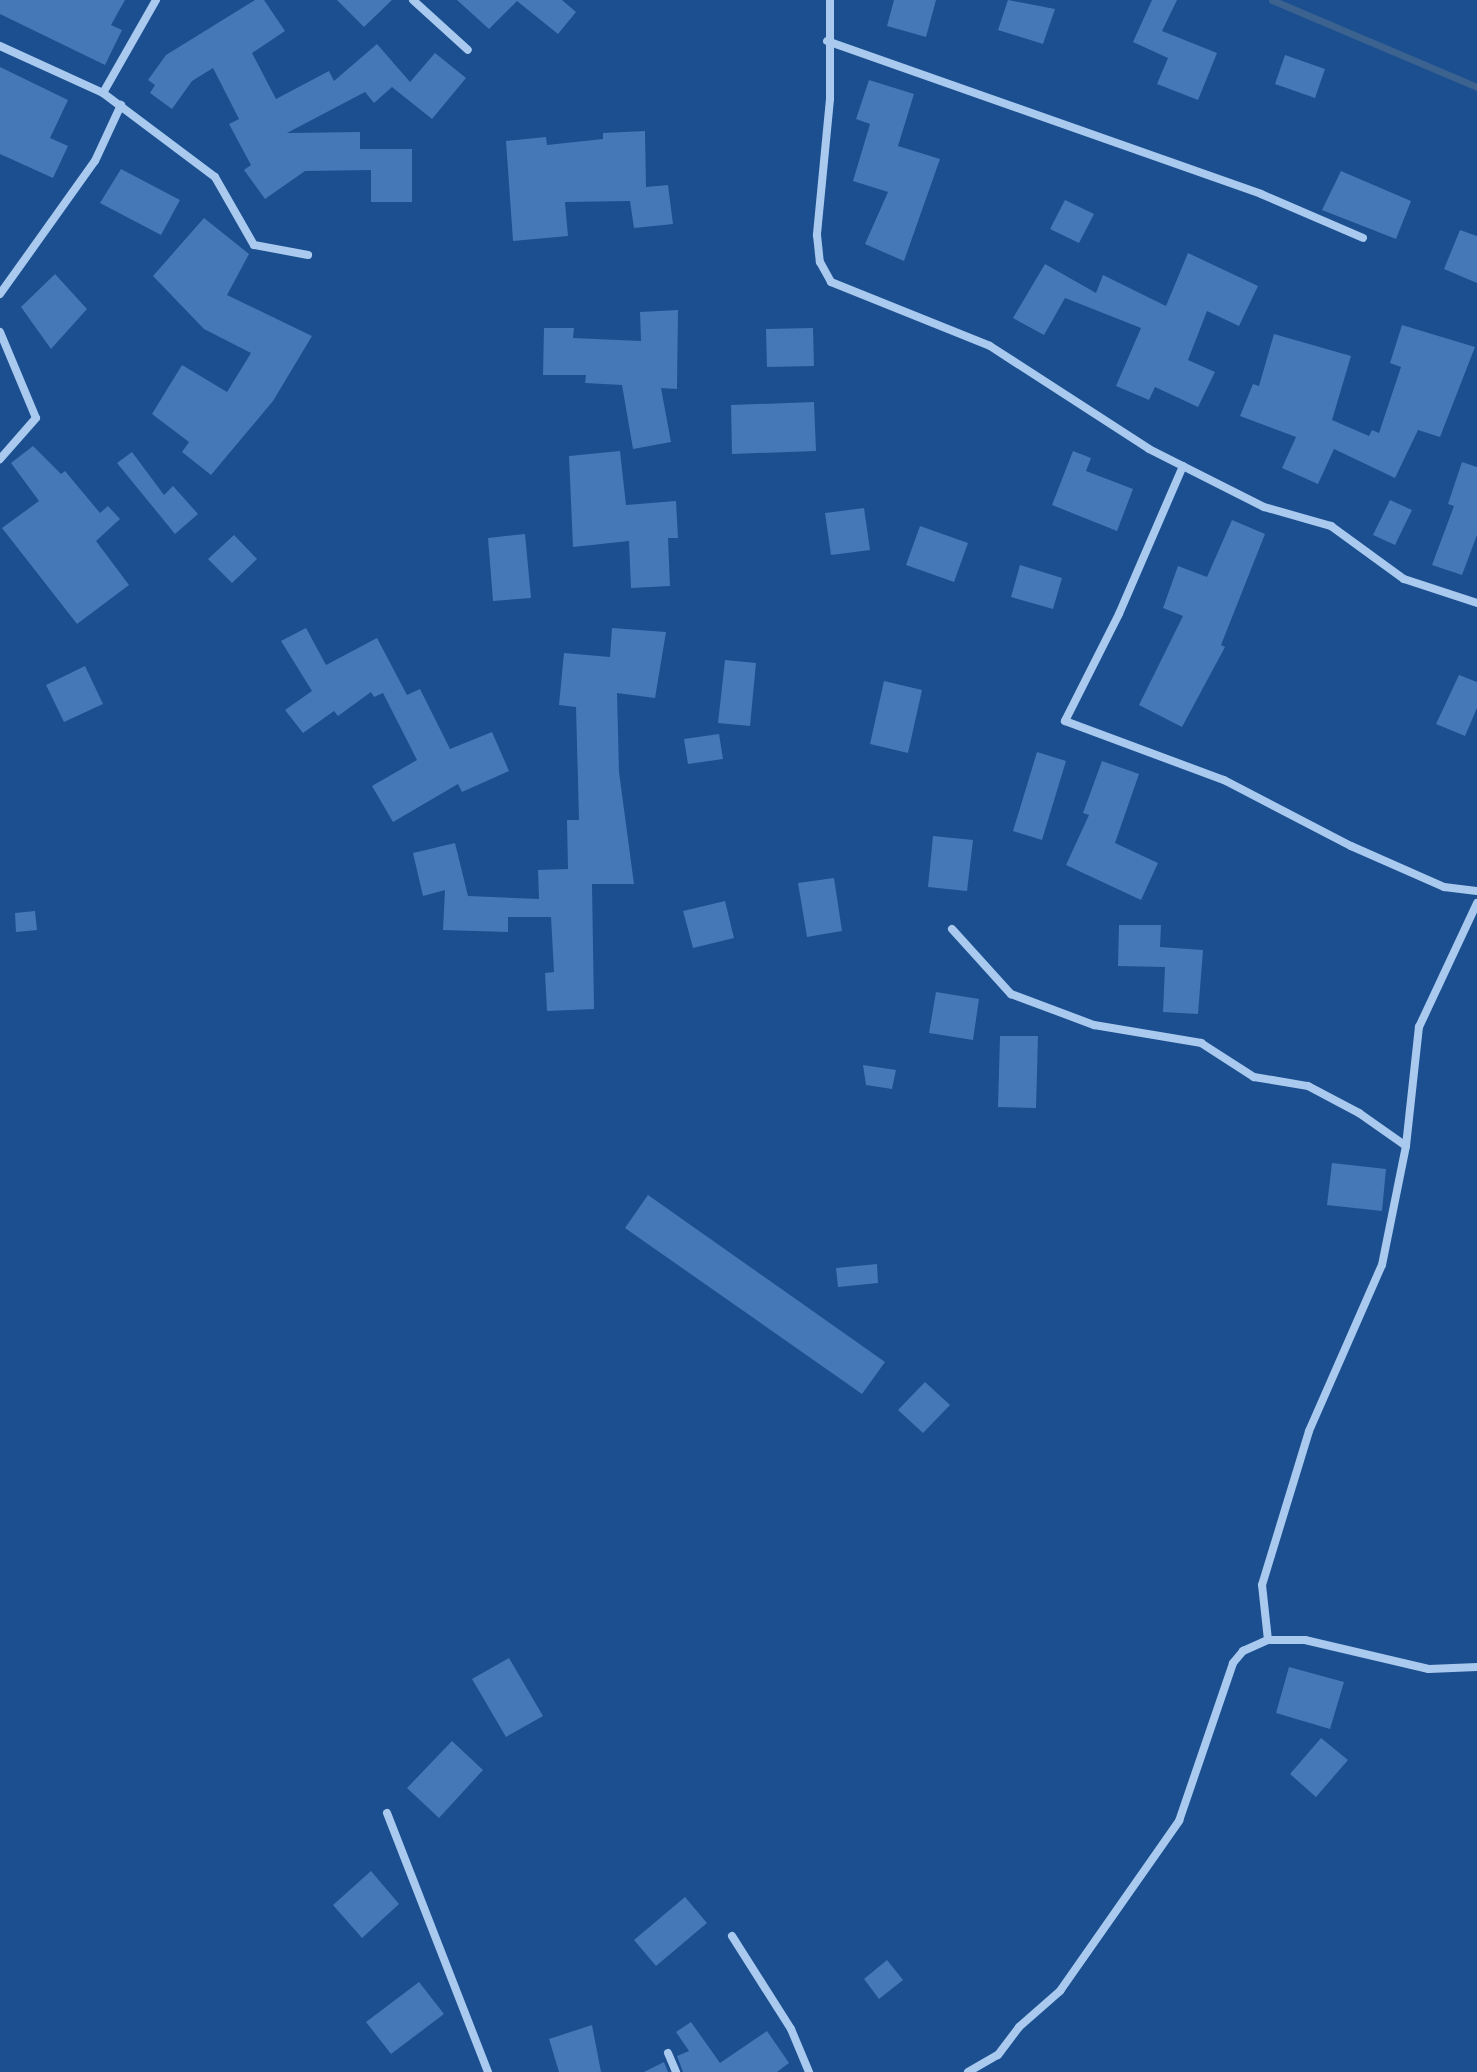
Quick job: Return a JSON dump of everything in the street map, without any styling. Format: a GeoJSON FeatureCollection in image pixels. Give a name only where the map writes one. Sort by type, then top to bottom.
{"type":"FeatureCollection","features":[{"type":"Feature","properties":{"kind":"street"},"geometry":{"type":"LineString","coordinates":[[103,93],[156,0]]}},
{"type":"Feature","properties":{"kind":"street"},"geometry":{"type":"LineString","coordinates":[[413,0],[468,50]]}},
{"type":"Feature","properties":{"kind":"street"},"geometry":{"type":"LineString","coordinates":[[830,0],[827,41],[830,99],[817,235],[820,262],[831,282],[990,346],[1183,466],[1264,507],[1331,526],[1404,579],[1477,603]]}},
{"type":"Feature","properties":{"kind":"street"},"geometry":{"type":"LineString","coordinates":[[827,41],[1261,194],[1363,238]]}},
{"type":"Feature","properties":{"kind":"street"},"geometry":{"type":"LineString","coordinates":[[0,46],[103,93],[215,177],[254,245],[308,255]]}},
{"type":"Feature","properties":{"kind":"street"},"geometry":{"type":"LineString","coordinates":[[0,294],[95,161],[121,105]]}},
{"type":"Feature","properties":{"kind":"street"},"geometry":{"type":"LineString","coordinates":[[0,332],[36,418],[0,459]]}},
{"type":"Feature","properties":{"kind":"street"},"geometry":{"type":"LineString","coordinates":[[1183,466],[1119,614],[1065,721],[1224,780],[1351,846],[1444,887],[1477,891]]}},
{"type":"Feature","properties":{"kind":"street"},"geometry":{"type":"LineString","coordinates":[[1268,1640],[1262,1585],[1309,1431],[1382,1265],[1406,1146],[1419,1027],[1477,903]]}},
{"type":"Feature","properties":{"kind":"street"},"geometry":{"type":"LineString","coordinates":[[952,929],[1011,994],[1094,1025],[1201,1043],[1254,1077],[1308,1086],[1406,1146]]}},
{"type":"Feature","properties":{"kind":"street"},"geometry":{"type":"LineString","coordinates":[[968,2072],[998,2055],[1019,2027],[1060,1991],[1119,1912],[1179,1821],[1233,1663],[1243,1651],[1268,1640],[1305,1640],[1429,1669],[1477,1667]]}},
{"type":"Feature","properties":{"kind":"street"},"geometry":{"type":"LineString","coordinates":[[387,1813],[488,2072]]}},
{"type":"Feature","properties":{"kind":"street"},"geometry":{"type":"LineString","coordinates":[[732,1936],[791,2029],[809,2072]]}},
{"type":"Feature","properties":{"kind":"street"},"geometry":{"type":"LineString","coordinates":[[668,2053],[676,2072]]}},
{"type":"Feature","properties":{"kind":"building"},"geometry":{"type":"Polygon","coordinates":[[[0,0],[125,0],[111,25],[122,30],[105,65],[0,14],[0,0]]]}},
{"type":"Feature","properties":{"kind":"building"},"geometry":{"type":"Polygon","coordinates":[[[255,0],[264,0],[285,31],[252,53],[276,99],[329,71],[334,81],[377,44],[410,82],[435,53],[466,78],[432,119],[392,87],[374,103],[365,92],[287,133],[360,132],[360,149],[412,149],[412,202],[371,202],[371,170],[305,171],[265,199],[244,170],[251,165],[229,124],[239,119],[213,68],[192,81],[172,109],[150,93],[155,85],[148,80],[166,55],[255,0]]]}},
{"type":"Feature","properties":{"kind":"building"},"geometry":{"type":"Polygon","coordinates":[[[337,0],[392,0],[364,27],[337,0]]]}},
{"type":"Feature","properties":{"kind":"building"},"geometry":{"type":"Polygon","coordinates":[[[457,0],[562,0],[576,12],[558,34],[517,1],[489,29],[457,0]]]}},
{"type":"Feature","properties":{"kind":"building"},"geometry":{"type":"Polygon","coordinates":[[[894,0],[936,0],[926,37],[887,26],[894,0]]]}},
{"type":"Feature","properties":{"kind":"building"},"geometry":{"type":"Polygon","coordinates":[[[1008,0],[1055,9],[1043,44],[998,30],[1008,0]]]}},
{"type":"Feature","properties":{"kind":"building"},"geometry":{"type":"Polygon","coordinates":[[[1152,0],[1177,0],[1162,31],[1217,53],[1198,100],[1157,84],[1168,58],[1133,42],[1152,0]]]}},
{"type":"Feature","properties":{"kind":"building"},"geometry":{"type":"Polygon","coordinates":[[[1285,55],[1325,69],[1315,98],[1275,84],[1285,55]]]}},
{"type":"Feature","properties":{"kind":"building"},"geometry":{"type":"Polygon","coordinates":[[[0,67],[68,100],[50,138],[68,146],[53,178],[0,154],[0,67]]]}},
{"type":"Feature","properties":{"kind":"building"},"geometry":{"type":"Polygon","coordinates":[[[869,80],[914,94],[898,146],[940,159],[904,261],[865,244],[888,192],[853,181],[870,124],[856,119],[869,80]]]}},
{"type":"Feature","properties":{"kind":"building"},"geometry":{"type":"Polygon","coordinates":[[[645,131],[646,187],[668,185],[673,224],[634,228],[630,201],[565,202],[568,236],[513,241],[506,141],[546,137],[547,145],[603,139],[603,133],[645,131]]]}},
{"type":"Feature","properties":{"kind":"building"},"geometry":{"type":"Polygon","coordinates":[[[121,169],[180,200],[161,235],[100,203],[121,169]]]}},
{"type":"Feature","properties":{"kind":"building"},"geometry":{"type":"Polygon","coordinates":[[[1341,171],[1411,201],[1396,239],[1322,210],[1341,171]]]}},
{"type":"Feature","properties":{"kind":"building"},"geometry":{"type":"Polygon","coordinates":[[[1065,200],[1094,214],[1079,243],[1050,229],[1065,200]]]}},
{"type":"Feature","properties":{"kind":"building"},"geometry":{"type":"Polygon","coordinates":[[[204,218],[249,254],[227,295],[312,336],[273,401],[211,475],[182,452],[189,442],[152,414],[182,365],[227,392],[251,353],[204,329],[153,276],[204,218]]]}},
{"type":"Feature","properties":{"kind":"building"},"geometry":{"type":"Polygon","coordinates":[[[1460,230],[1477,236],[1477,283],[1444,269],[1460,230]]]}},
{"type":"Feature","properties":{"kind":"building"},"geometry":{"type":"Polygon","coordinates":[[[1188,253],[1258,286],[1239,326],[1207,311],[1188,360],[1215,372],[1198,407],[1155,387],[1149,400],[1116,386],[1141,328],[1065,298],[1044,335],[1013,318],[1045,264],[1096,293],[1103,275],[1166,306],[1188,253]]]}},
{"type":"Feature","properties":{"kind":"building"},"geometry":{"type":"Polygon","coordinates":[[[55,274],[87,309],[51,349],[21,307],[55,274]]]}},
{"type":"Feature","properties":{"kind":"building"},"geometry":{"type":"Polygon","coordinates":[[[678,310],[677,389],[661,388],[671,442],[633,449],[622,385],[585,383],[586,375],[543,375],[544,328],[574,328],[573,338],[641,341],[640,312],[678,310]]]}},
{"type":"Feature","properties":{"kind":"building"},"geometry":{"type":"Polygon","coordinates":[[[1402,325],[1475,347],[1440,437],[1418,430],[1395,478],[1334,449],[1318,484],[1282,468],[1296,437],[1240,416],[1253,384],[1259,386],[1274,334],[1351,356],[1332,420],[1369,436],[1372,430],[1379,433],[1401,367],[1390,363],[1402,325]]]}},
{"type":"Feature","properties":{"kind":"building"},"geometry":{"type":"Polygon","coordinates":[[[813,328],[814,366],[767,367],[766,329],[813,328]]]}},
{"type":"Feature","properties":{"kind":"building"},"geometry":{"type":"Polygon","coordinates":[[[814,402],[816,451],[732,454],[731,405],[814,402]]]}},
{"type":"Feature","properties":{"kind":"building"},"geometry":{"type":"Polygon","coordinates":[[[33,446],[61,474],[65,471],[100,513],[108,506],[120,519],[96,541],[129,585],[77,624],[2,528],[39,501],[11,463],[33,446]]]}},
{"type":"Feature","properties":{"kind":"building"},"geometry":{"type":"Polygon","coordinates":[[[620,451],[626,505],[676,501],[678,538],[668,538],[670,586],[631,588],[629,541],[573,547],[569,456],[620,451]]]}},
{"type":"Feature","properties":{"kind":"building"},"geometry":{"type":"Polygon","coordinates":[[[1073,451],[1091,458],[1086,471],[1133,489],[1117,531],[1052,505],[1073,451]]]}},
{"type":"Feature","properties":{"kind":"building"},"geometry":{"type":"Polygon","coordinates":[[[132,452],[164,495],[173,486],[198,514],[175,534],[117,463],[132,452]]]}},
{"type":"Feature","properties":{"kind":"building"},"geometry":{"type":"Polygon","coordinates":[[[1462,462],[1477,467],[1477,535],[1462,575],[1432,565],[1454,506],[1448,504],[1462,462]]]}},
{"type":"Feature","properties":{"kind":"building"},"geometry":{"type":"Polygon","coordinates":[[[1390,500],[1412,510],[1395,545],[1373,535],[1390,500]]]}},
{"type":"Feature","properties":{"kind":"building"},"geometry":{"type":"Polygon","coordinates":[[[864,508],[870,550],[831,555],[825,513],[864,508]]]}},
{"type":"Feature","properties":{"kind":"building"},"geometry":{"type":"Polygon","coordinates":[[[1232,520],[1265,534],[1221,645],[1225,647],[1182,727],[1139,705],[1183,616],[1163,608],[1178,566],[1207,577],[1232,520]]]}},
{"type":"Feature","properties":{"kind":"building"},"geometry":{"type":"Polygon","coordinates":[[[920,526],[968,543],[954,582],[906,565],[920,526]]]}},
{"type":"Feature","properties":{"kind":"building"},"geometry":{"type":"Polygon","coordinates":[[[525,534],[531,598],[493,601],[488,538],[525,534]]]}},
{"type":"Feature","properties":{"kind":"building"},"geometry":{"type":"Polygon","coordinates":[[[234,535],[257,559],[232,583],[208,559],[234,535]]]}},
{"type":"Feature","properties":{"kind":"building"},"geometry":{"type":"Polygon","coordinates":[[[1020,565],[1062,578],[1053,609],[1011,597],[1020,565]]]}},
{"type":"Feature","properties":{"kind":"building"},"geometry":{"type":"Polygon","coordinates":[[[306,628],[326,665],[377,638],[407,695],[420,689],[450,749],[492,732],[509,771],[462,792],[458,784],[393,822],[372,786],[417,760],[383,693],[374,697],[371,692],[338,716],[334,711],[303,733],[285,710],[312,691],[281,641],[306,628]]]}},
{"type":"Feature","properties":{"kind":"building"},"geometry":{"type":"Polygon","coordinates":[[[612,628],[666,632],[655,698],[617,693],[619,772],[634,884],[592,884],[594,1009],[547,1011],[545,973],[554,972],[551,917],[508,917],[508,932],[443,930],[445,890],[423,896],[413,853],[455,843],[468,896],[539,899],[538,870],[568,869],[567,820],[579,820],[576,707],[559,705],[564,653],[610,657],[612,628]]]}},
{"type":"Feature","properties":{"kind":"building"},"geometry":{"type":"Polygon","coordinates":[[[725,660],[756,663],[750,726],[718,723],[725,660]]]}},
{"type":"Feature","properties":{"kind":"building"},"geometry":{"type":"Polygon","coordinates":[[[85,666],[103,704],[64,722],[46,685],[85,666]]]}},
{"type":"Feature","properties":{"kind":"building"},"geometry":{"type":"Polygon","coordinates":[[[1459,675],[1477,682],[1477,708],[1465,736],[1436,724],[1459,675]]]}},
{"type":"Feature","properties":{"kind":"building"},"geometry":{"type":"Polygon","coordinates":[[[884,681],[922,690],[908,753],[870,744],[884,681]]]}},
{"type":"Feature","properties":{"kind":"building"},"geometry":{"type":"Polygon","coordinates":[[[719,734],[723,759],[688,764],[684,739],[719,734]]]}},
{"type":"Feature","properties":{"kind":"building"},"geometry":{"type":"Polygon","coordinates":[[[1037,752],[1066,761],[1042,840],[1013,831],[1037,752]]]}},
{"type":"Feature","properties":{"kind":"building"},"geometry":{"type":"Polygon","coordinates":[[[1102,761],[1139,774],[1115,843],[1158,863],[1141,900],[1066,865],[1089,815],[1083,813],[1102,761]]]}},
{"type":"Feature","properties":{"kind":"building"},"geometry":{"type":"Polygon","coordinates":[[[933,836],[973,840],[967,891],[928,887],[933,836]]]}},
{"type":"Feature","properties":{"kind":"building"},"geometry":{"type":"Polygon","coordinates":[[[834,878],[842,931],[807,937],[798,883],[834,878]]]}},
{"type":"Feature","properties":{"kind":"building"},"geometry":{"type":"Polygon","coordinates":[[[725,901],[734,938],[693,948],[683,911],[725,901]]]}},
{"type":"Feature","properties":{"kind":"building"},"geometry":{"type":"Polygon","coordinates":[[[35,911],[37,930],[16,932],[15,913],[35,911]]]}},
{"type":"Feature","properties":{"kind":"building"},"geometry":{"type":"Polygon","coordinates":[[[1119,925],[1161,925],[1160,947],[1203,950],[1198,1014],[1163,1012],[1165,967],[1118,966],[1119,925]]]}},
{"type":"Feature","properties":{"kind":"building"},"geometry":{"type":"Polygon","coordinates":[[[936,992],[979,999],[973,1040],[929,1033],[936,992]]]}},
{"type":"Feature","properties":{"kind":"building"},"geometry":{"type":"Polygon","coordinates":[[[1000,1036],[1038,1036],[1036,1108],[998,1107],[1000,1036]]]}},
{"type":"Feature","properties":{"kind":"building"},"geometry":{"type":"Polygon","coordinates":[[[863,1065],[896,1070],[892,1089],[866,1085],[863,1065]]]}},
{"type":"Feature","properties":{"kind":"building"},"geometry":{"type":"Polygon","coordinates":[[[1332,1163],[1386,1169],[1382,1211],[1327,1205],[1332,1163]]]}},
{"type":"Feature","properties":{"kind":"building"},"geometry":{"type":"Polygon","coordinates":[[[648,1195],[885,1362],[862,1394],[625,1228],[648,1195]]]}},
{"type":"Feature","properties":{"kind":"building"},"geometry":{"type":"Polygon","coordinates":[[[877,1264],[878,1283],[838,1287],[836,1268],[877,1264]]]}},
{"type":"Feature","properties":{"kind":"building"},"geometry":{"type":"Polygon","coordinates":[[[925,1382],[950,1405],[923,1433],[898,1410],[925,1382]]]}},
{"type":"Feature","properties":{"kind":"building"},"geometry":{"type":"Polygon","coordinates":[[[509,1658],[543,1716],[506,1737],[472,1679],[509,1658]]]}},
{"type":"Feature","properties":{"kind":"building"},"geometry":{"type":"Polygon","coordinates":[[[1289,1667],[1344,1682],[1330,1729],[1276,1713],[1289,1667]]]}},
{"type":"Feature","properties":{"kind":"building"},"geometry":{"type":"Polygon","coordinates":[[[1321,1738],[1348,1760],[1316,1797],[1290,1774],[1321,1738]]]}},
{"type":"Feature","properties":{"kind":"building"},"geometry":{"type":"Polygon","coordinates":[[[452,1741],[483,1770],[439,1818],[407,1788],[452,1741]]]}},
{"type":"Feature","properties":{"kind":"building"},"geometry":{"type":"Polygon","coordinates":[[[371,1871],[399,1904],[362,1938],[333,1905],[371,1871]]]}},
{"type":"Feature","properties":{"kind":"building"},"geometry":{"type":"Polygon","coordinates":[[[685,1897],[707,1923],[656,1966],[634,1940],[685,1897]]]}},
{"type":"Feature","properties":{"kind":"building"},"geometry":{"type":"Polygon","coordinates":[[[887,1960],[903,1980],[879,1999],[864,1979],[887,1960]]]}},
{"type":"Feature","properties":{"kind":"building"},"geometry":{"type":"Polygon","coordinates":[[[419,1982],[444,2014],[391,2054],[366,2022],[419,1982]]]}},
{"type":"Feature","properties":{"kind":"building"},"geometry":{"type":"Polygon","coordinates":[[[691,2022],[720,2063],[767,2031],[789,2063],[777,2072],[683,2072],[677,2056],[689,2051],[676,2032],[691,2022]]]}},
{"type":"Feature","properties":{"kind":"building"},"geometry":{"type":"Polygon","coordinates":[[[592,2025],[601,2072],[559,2072],[549,2039],[592,2025]]]}},
{"type":"Feature","properties":{"kind":"building"},"geometry":{"type":"Polygon","coordinates":[[[664,2062],[668,2072],[644,2072],[664,2062]]]}},
{"type":"Feature","properties":{"kind":"waterway"},"geometry":{"type":"LineString","coordinates":[[1272,0],[1477,87]]}}]}
